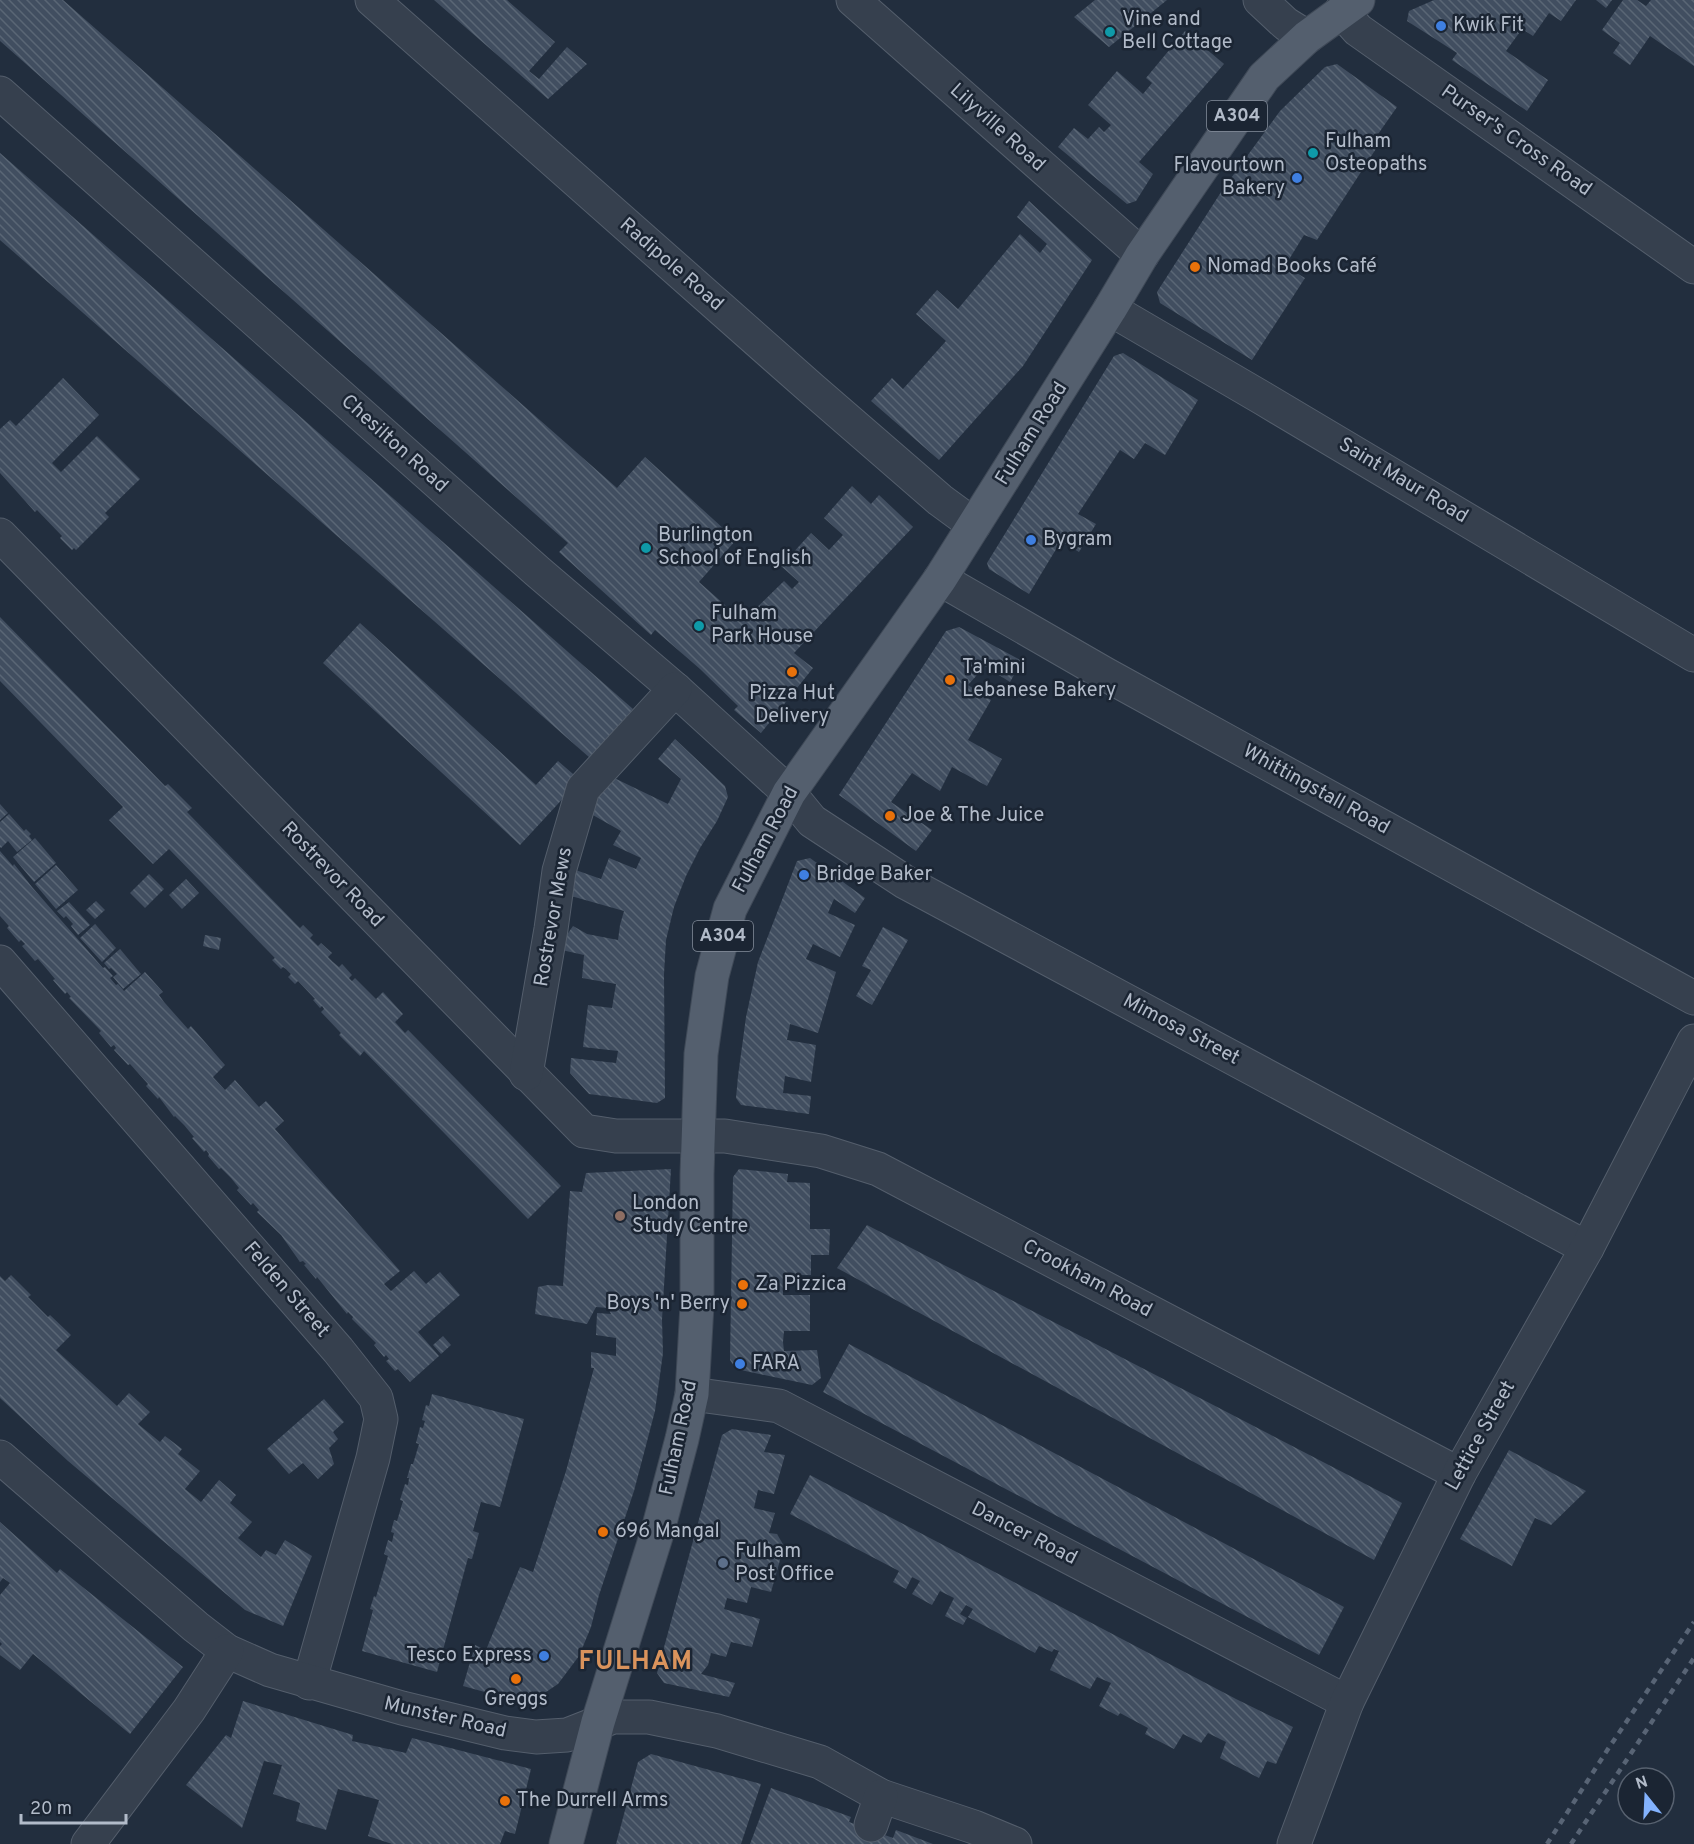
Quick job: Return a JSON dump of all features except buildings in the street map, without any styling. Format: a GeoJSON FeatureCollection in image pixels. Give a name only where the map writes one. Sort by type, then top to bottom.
{"type":"FeatureCollection","features":[{"type":"Feature","properties":{"kind":"main road","name":"Fulham Road"},"geometry":{"type":"LineString","coordinates":[[566,1844],[598,1722],[658,1530],[692,1394],[697,1305],[701,1054],[712,976],[730,909],[789,793],[940,579],[1142,255],[1264,77],[1307,37],[1350,6]]}},
{"type":"Feature","properties":{"kind":"street","name":"Radipole Road"},"geometry":{"type":"LineString","coordinates":[[372,0],[812,389],[940,500],[974,525]]}},
{"type":"Feature","properties":{"kind":"street","name":"Lilyville Road"},"geometry":{"type":"LineString","coordinates":[[853,0],[1142,255]]}},
{"type":"Feature","properties":{"kind":"street"},"geometry":{"type":"LineString","coordinates":[[1260,0],[1286,24],[1307,37]]}},
{"type":"Feature","properties":{"kind":"street","name":"Purser's Cross Road"},"geometry":{"type":"LineString","coordinates":[[1350,6],[1358,30],[1694,267]]}},
{"type":"Feature","properties":{"kind":"street","name":"Chesilton Road"},"geometry":{"type":"LineString","coordinates":[[0,93],[537,571],[675,689],[789,793]]}},
{"type":"Feature","properties":{"kind":"street","name":"Saint Maur Road"},"geometry":{"type":"LineString","coordinates":[[1110,309],[1694,656]]}},
{"type":"Feature","properties":{"kind":"street","name":"Rostrevor Road"},"geometry":{"type":"LineString","coordinates":[[0,535],[584,1131],[616,1136],[699,1137]]}},
{"type":"Feature","properties":{"kind":"street","name":"Whittingstall Road"},"geometry":{"type":"LineString","coordinates":[[940,579],[1105,674],[1694,998]]}},
{"type":"Feature","properties":{"kind":"street","name":"Rostrevor Mews"},"geometry":{"type":"LineString","coordinates":[[526,1074],[559,871],[582,789],[675,689]]}},
{"type":"Feature","properties":{"kind":"street","name":"Mimosa Street"},"geometry":{"type":"LineString","coordinates":[[789,793],[812,821],[905,882],[1587,1248]]}},
{"type":"Feature","properties":{"kind":"street","name":"Felden Street"},"geometry":{"type":"LineString","coordinates":[[0,962],[338,1350],[376,1398],[381,1419],[374,1458],[309,1683]]}},
{"type":"Feature","properties":{"kind":"street","name":"Lettice Street"},"geometry":{"type":"LineString","coordinates":[[1294,1844],[1347,1702],[1459,1474],[1587,1248],[1694,1041]]}},
{"type":"Feature","properties":{"kind":"street","name":"Crookham Road"},"geometry":{"type":"LineString","coordinates":[[699,1137],[725,1136],[821,1151],[878,1169],[1459,1474]]}},
{"type":"Feature","properties":{"kind":"street","name":"Dancer Road"},"geometry":{"type":"LineString","coordinates":[[692,1394],[778,1406],[1347,1702]]}},
{"type":"Feature","properties":{"kind":"street","name":"Munster Road"},"geometry":{"type":"LineString","coordinates":[[0,1457],[163,1600],[227,1651],[270,1670],[402,1708],[505,1733],[536,1737],[567,1735],[613,1717],[649,1717],[717,1731],[820,1762],[876,1810],[971,1836],[1015,1844]]}},
{"type":"Feature","properties":{"kind":"street"},"geometry":{"type":"LineString","coordinates":[[88,1844],[189,1710],[227,1651]]}},
{"type":"Feature","properties":{"kind":"railway"},"geometry":{"type":"LineString","coordinates":[[1547,1844],[1694,1622]]}},
{"type":"Feature","properties":{"kind":"railway"},"geometry":{"type":"LineString","coordinates":[[1571,1844],[1694,1658]]}},
{"type":"Feature","properties":{"kind":"place","name":"Kwik Fit"},"geometry":{"type":"Point","coordinates":[1441,26]}},
{"type":"Feature","properties":{"kind":"place","name":"Vine and Bell Cottage"},"geometry":{"type":"Point","coordinates":[1110,32]}},
{"type":"Feature","properties":{"kind":"place","name":"Fulham Osteopaths"},"geometry":{"type":"Point","coordinates":[1313,153]}},
{"type":"Feature","properties":{"kind":"place","name":"Flavourtown Bakery"},"geometry":{"type":"Point","coordinates":[1297,178]}},
{"type":"Feature","properties":{"kind":"place","name":"Nomad Books Café"},"geometry":{"type":"Point","coordinates":[1195,267]}},
{"type":"Feature","properties":{"kind":"place","name":"Bygram"},"geometry":{"type":"Point","coordinates":[1031,540]}},
{"type":"Feature","properties":{"kind":"place","name":"Burlington School of English"},"geometry":{"type":"Point","coordinates":[646,548]}},
{"type":"Feature","properties":{"kind":"place","name":"Fulham Park House"},"geometry":{"type":"Point","coordinates":[699,626]}},
{"type":"Feature","properties":{"kind":"place","name":"Pizza Hut Delivery"},"geometry":{"type":"Point","coordinates":[792,672]}},
{"type":"Feature","properties":{"kind":"place","name":"Ta'mini Lebanese Bakery"},"geometry":{"type":"Point","coordinates":[950,680]}},
{"type":"Feature","properties":{"kind":"place","name":"Joe & The Juice"},"geometry":{"type":"Point","coordinates":[890,816]}},
{"type":"Feature","properties":{"kind":"place","name":"Bridge Baker"},"geometry":{"type":"Point","coordinates":[804,875]}},
{"type":"Feature","properties":{"kind":"place","name":"London Study Centre"},"geometry":{"type":"Point","coordinates":[620,1216]}},
{"type":"Feature","properties":{"kind":"place","name":"Za Pizzica"},"geometry":{"type":"Point","coordinates":[743,1285]}},
{"type":"Feature","properties":{"kind":"place","name":"Boys 'n' Berry"},"geometry":{"type":"Point","coordinates":[742,1304]}},
{"type":"Feature","properties":{"kind":"place","name":"FARA"},"geometry":{"type":"Point","coordinates":[740,1364]}},
{"type":"Feature","properties":{"kind":"place","name":"696 Mangal"},"geometry":{"type":"Point","coordinates":[603,1532]}},
{"type":"Feature","properties":{"kind":"place","name":"Fulham Post Office"},"geometry":{"type":"Point","coordinates":[723,1563]}},
{"type":"Feature","properties":{"kind":"place","name":"Tesco Express"},"geometry":{"type":"Point","coordinates":[544,1656]}},
{"type":"Feature","properties":{"kind":"place","name":"Greggs"},"geometry":{"type":"Point","coordinates":[516,1679]}},
{"type":"Feature","properties":{"kind":"place","name":"The Durrell Arms"},"geometry":{"type":"Point","coordinates":[505,1801]}},
{"type":"Feature","properties":{"kind":"district","name":"FULHAM"},"geometry":{"type":"Point","coordinates":[636,1662]}}]}
